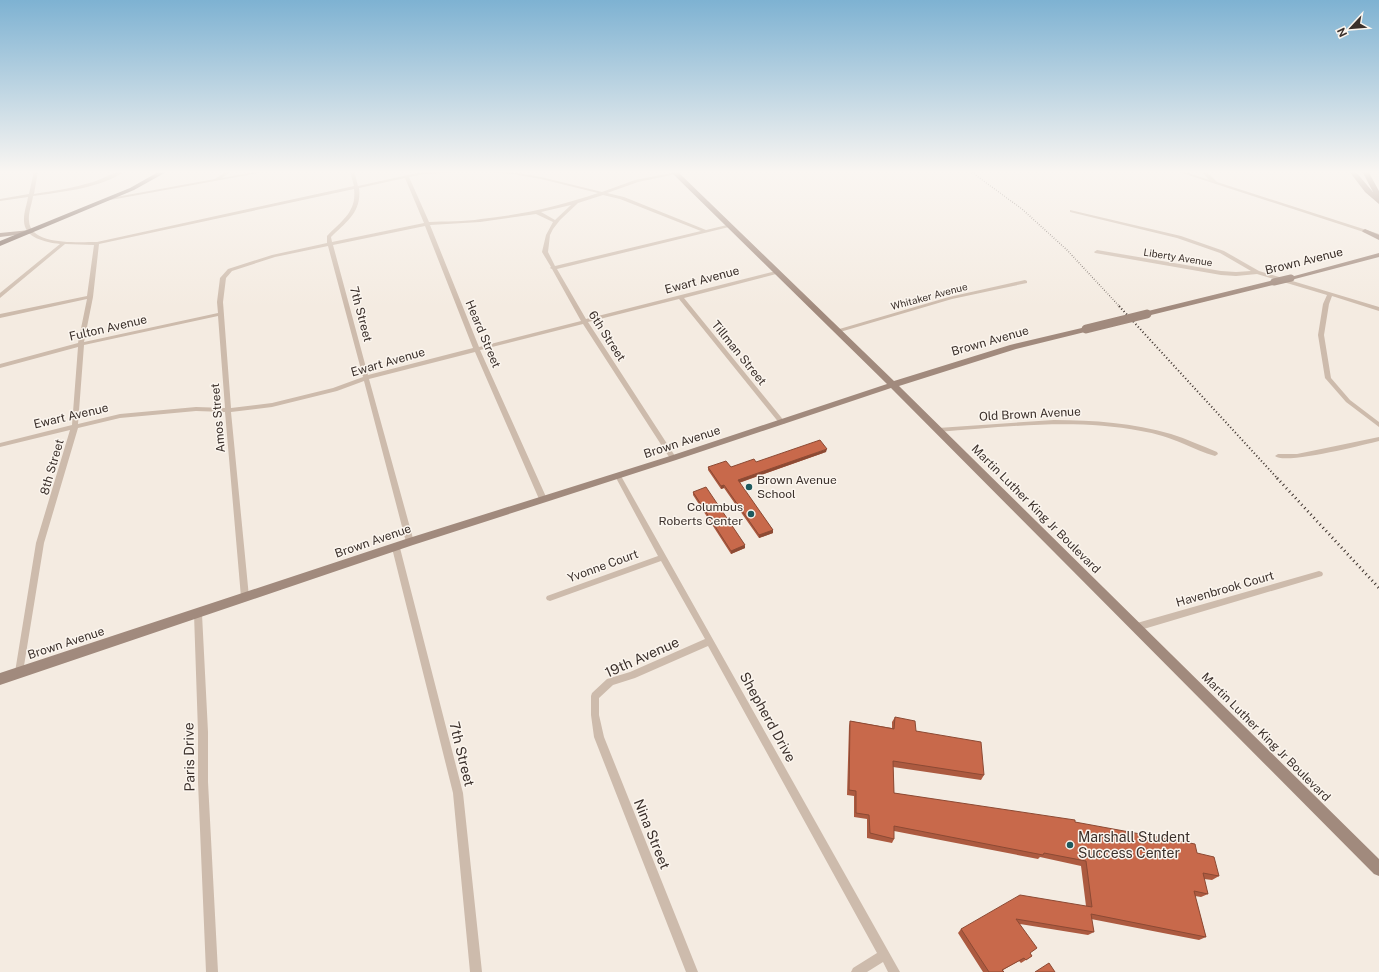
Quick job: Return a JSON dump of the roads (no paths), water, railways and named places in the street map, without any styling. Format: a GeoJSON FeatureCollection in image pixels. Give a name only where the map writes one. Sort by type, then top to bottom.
{"type":"FeatureCollection","features":[{"type":"Feature","properties":{"kind":"main road"},"geometry":{"type":"LineString","coordinates":[[0,244],[67,216]]}},
{"type":"Feature","properties":{"kind":"main road"},"geometry":{"type":"LineString","coordinates":[[0,236],[4,239],[0,244]]}},
{"type":"Feature","properties":{"kind":"street"},"geometry":{"type":"LineString","coordinates":[[27,216],[27,227],[30,232]]}},
{"type":"Feature","properties":{"kind":"street"},"geometry":{"type":"LineString","coordinates":[[0,236],[30,232],[51,241],[64,243],[97,243],[218,216]]}},
{"type":"Feature","properties":{"kind":"street"},"geometry":{"type":"LineString","coordinates":[[330,244],[329,237],[350,216]]}},
{"type":"Feature","properties":{"kind":"street","name":"Heard Street"},"geometry":{"type":"LineString","coordinates":[[424,216],[477,350],[543,499]]}},
{"type":"Feature","properties":{"kind":"street","name":"Amos Street"},"geometry":{"type":"LineString","coordinates":[[245,597],[221,314],[220,295],[223,278],[230,270],[259,260],[330,244],[427,224],[480,221],[509,216]]}},
{"type":"Feature","properties":{"kind":"street"},"geometry":{"type":"LineString","coordinates":[[545,216],[556,222]]}},
{"type":"Feature","properties":{"kind":"street","name":"6th Street"},"geometry":{"type":"LineString","coordinates":[[562,216],[549,229],[545,252],[585,322],[673,458]]}},
{"type":"Feature","properties":{"kind":"street"},"geometry":{"type":"LineString","coordinates":[[668,216],[705,231]]}},
{"type":"Feature","properties":{"kind":"street","name":"Martin Luther King Jr Boulevard"},"geometry":{"type":"LineString","coordinates":[[717,216],[778,272],[893,385],[1379,869]]}},
{"type":"Feature","properties":{"kind":"street"},"geometry":{"type":"LineString","coordinates":[[1094,216],[1179,237],[1222,252],[1257,272],[1379,309]]}},
{"type":"Feature","properties":{"kind":"street"},"geometry":{"type":"LineString","coordinates":[[1319,216],[1379,237]]}},
{"type":"Feature","properties":{"kind":"street"},"geometry":{"type":"LineString","coordinates":[[553,268],[727,226]]}},
{"type":"Feature","properties":{"kind":"street"},"geometry":{"type":"LineString","coordinates":[[0,296],[64,243]]}},
{"type":"Feature","properties":{"kind":"street","name":"8th Street"},"geometry":{"type":"LineString","coordinates":[[19,672],[40,543],[75,426],[81,344],[90,297],[97,243]]}},
{"type":"Feature","properties":{"kind":"street","name":"7th Street"},"geometry":{"type":"LineString","coordinates":[[330,244],[410,542]]}},
{"type":"Feature","properties":{"kind":"street","name":"Liberty Avenue"},"geometry":{"type":"LineString","coordinates":[[1097,252],[1221,273],[1236,274],[1257,272]]}},
{"type":"Feature","properties":{"kind":"street","name":"Brown Avenue"},"geometry":{"type":"LineString","coordinates":[[0,679],[396,548],[410,542],[618,476],[1013,347],[1379,255]]}},
{"type":"Feature","properties":{"kind":"street","name":"Ewart Avenue"},"geometry":{"type":"LineString","coordinates":[[0,445],[120,416],[196,409],[228,410],[272,405],[307,398],[365,378],[778,272]]}},
{"type":"Feature","properties":{"kind":"street","name":"Whitaker Avenue"},"geometry":{"type":"LineString","coordinates":[[838,331],[951,298],[1025,282]]}},
{"type":"Feature","properties":{"kind":"street"},"geometry":{"type":"LineString","coordinates":[[1330,294],[1326,304],[1321,335],[1328,378],[1348,401],[1379,425]]}},
{"type":"Feature","properties":{"kind":"street"},"geometry":{"type":"LineString","coordinates":[[0,316],[90,297]]}},
{"type":"Feature","properties":{"kind":"street","name":"Tillman Street"},"geometry":{"type":"LineString","coordinates":[[680,297],[782,422]]}},
{"type":"Feature","properties":{"kind":"street","name":"Fulton Avenue"},"geometry":{"type":"LineString","coordinates":[[2,365],[81,344],[221,314]]}},
{"type":"Feature","properties":{"kind":"street"},"geometry":{"type":"LineString","coordinates":[[0,372],[2,365]]}},
{"type":"Feature","properties":{"kind":"street","name":"Old Brown Avenue"},"geometry":{"type":"LineString","coordinates":[[938,430],[1055,422],[1098,423],[1169,436],[1215,454]]}},
{"type":"Feature","properties":{"kind":"street"},"geometry":{"type":"LineString","coordinates":[[1278,456],[1297,456],[1379,439]]}},
{"type":"Feature","properties":{"kind":"street","name":"Shepherd Drive"},"geometry":{"type":"LineString","coordinates":[[618,476],[894,972]]}},
{"type":"Feature","properties":{"kind":"street","name":"7th Street"},"geometry":{"type":"LineString","coordinates":[[396,548],[458,794],[476,972]]}},
{"type":"Feature","properties":{"kind":"street","name":"Yvonne Court"},"geometry":{"type":"LineString","coordinates":[[550,598],[663,557]]}},
{"type":"Feature","properties":{"kind":"street","name":"Havenbrook Court"},"geometry":{"type":"LineString","coordinates":[[1137,627],[1320,574]]}},
{"type":"Feature","properties":{"kind":"street","name":"Paris Drive"},"geometry":{"type":"LineString","coordinates":[[198,614],[212,972]]}},
{"type":"Feature","properties":{"kind":"street","name":"19th Avenue"},"geometry":{"type":"LineString","coordinates":[[596,705],[596,696],[610,682],[632,675],[710,641]]}},
{"type":"Feature","properties":{"kind":"street","name":"Nina Street"},"geometry":{"type":"LineString","coordinates":[[596,705],[599,738],[692,972]]}},
{"type":"Feature","properties":{"kind":"street"},"geometry":{"type":"LineString","coordinates":[[858,972],[884,956]]}},
{"type":"Feature","properties":{"kind":"railway"},"geometry":{"type":"LineString","coordinates":[[1030,216],[1067,250],[1120,307]]}},
{"type":"Feature","properties":{"kind":"railway"},"geometry":{"type":"LineString","coordinates":[[1119,306],[1278,479]]}},
{"type":"Feature","properties":{"kind":"railway"},"geometry":{"type":"LineString","coordinates":[[1277,478],[1379,588]]}},
{"type":"Feature","properties":{"kind":"place","name":"Brown Avenue School"},"geometry":{"type":"Point","coordinates":[749,487]}},
{"type":"Feature","properties":{"kind":"place","name":"Columbus Roberts Center"},"geometry":{"type":"Point","coordinates":[751,514]}},
{"type":"Feature","properties":{"kind":"place","name":"Marshall Student Success Center"},"geometry":{"type":"Point","coordinates":[1070,845]}}]}
